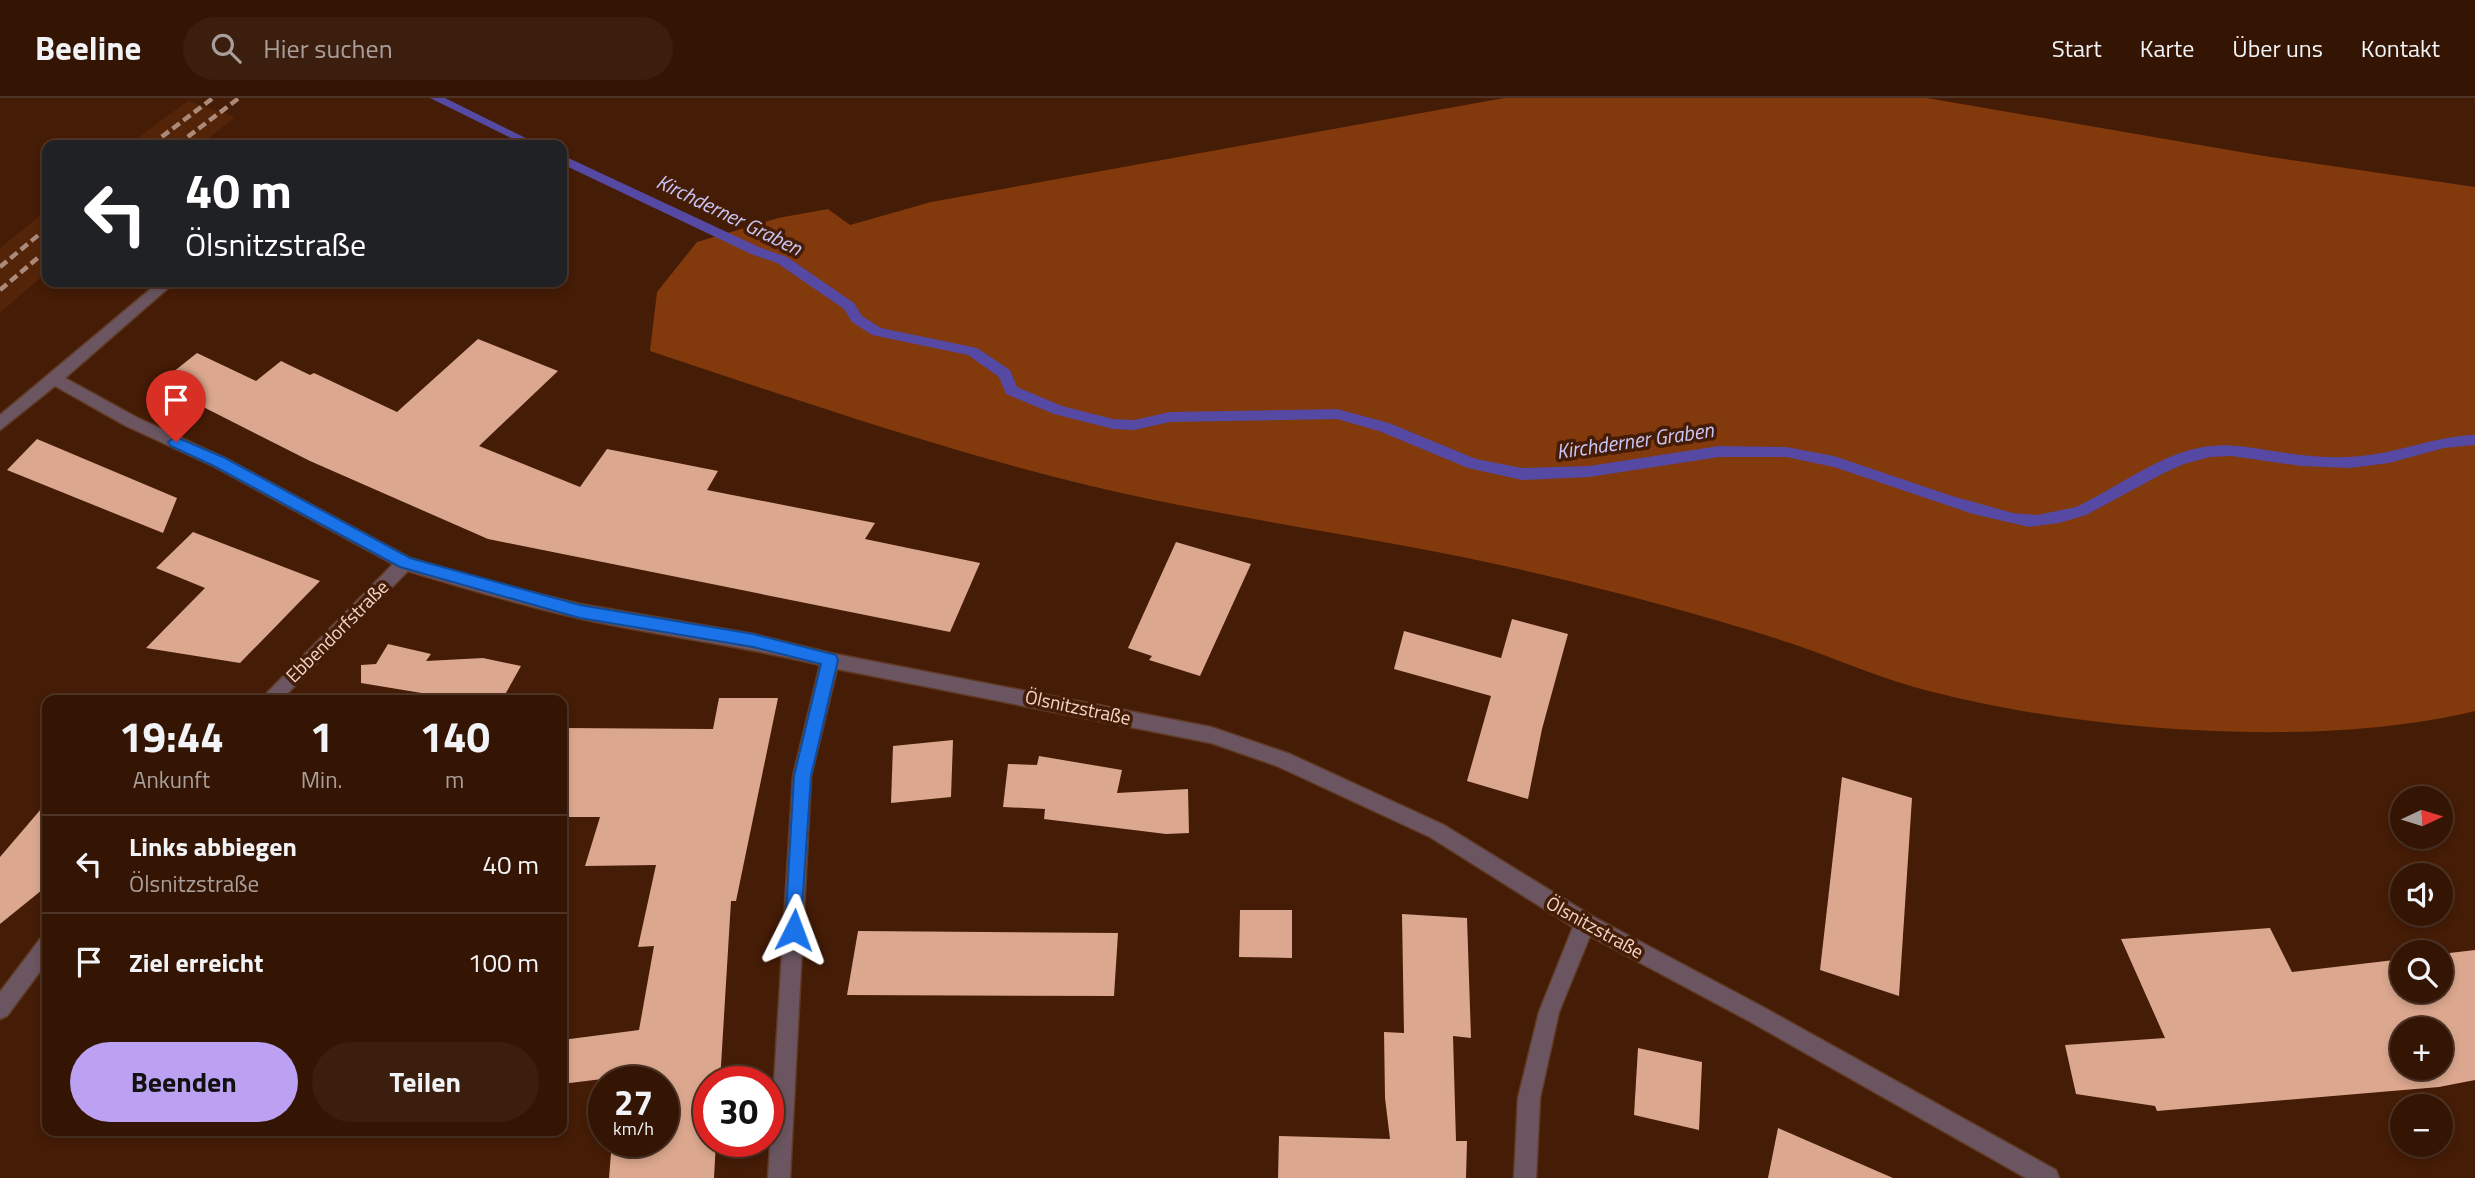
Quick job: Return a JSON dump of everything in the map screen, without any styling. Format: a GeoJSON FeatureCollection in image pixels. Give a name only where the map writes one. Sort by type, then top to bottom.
{"type":"FeatureCollection","features":[{"type":"Feature","properties":{"kind":"street"},"geometry":{"type":"LineString","coordinates":[[0,424],[162,287]]}},
{"type":"Feature","properties":{"kind":"street","name":"Ölsnitzstraße"},"geometry":{"type":"LineString","coordinates":[[55,379],[132,422],[219,462],[405,563],[580,611],[753,640],[830,660],[1211,735],[1283,760],[1437,831],[1585,923],[1756,1014],[2048,1178]]}},
{"type":"Feature","properties":{"kind":"street","name":"Ebbendorfstraße"},"geometry":{"type":"LineString","coordinates":[[275,695],[405,563]]}},
{"type":"Feature","properties":{"kind":"street"},"geometry":{"type":"LineString","coordinates":[[779,1178],[802,776],[830,660]]}},
{"type":"Feature","properties":{"kind":"street"},"geometry":{"type":"LineString","coordinates":[[1525,1178],[1529,1098],[1549,1012],[1585,923]]}},
{"type":"Feature","properties":{"kind":"street"},"geometry":{"type":"LineString","coordinates":[[0,1009],[42,953]]}},
{"type":"Feature","properties":{"kind":"shaded area"},"geometry":{"type":"Polygon","coordinates":[[[1504,98],[1927,98],[2258,155],[2475,187],[2475,711],[2412,723],[2342,730],[2269,732],[2119,724],[2046,715],[1977,702],[1898,682],[1727,623],[1567,581],[1425,550],[1146,498],[1035,472],[869,423],[650,351],[657,292],[697,242],[778,218],[828,209],[850,225],[931,202],[1504,98]]]}},
{"type":"Feature","properties":{"kind":"shaded area"},"geometry":{"type":"Polygon","coordinates":[[[188,101],[235,117],[206,140],[135,140],[188,101]]]}},
{"type":"Feature","properties":{"kind":"shaded area"},"geometry":{"type":"Polygon","coordinates":[[[42,214],[42,276],[0,313],[0,248],[42,214]]]}},
{"type":"Feature","properties":{"kind":"building"},"geometry":{"type":"Polygon","coordinates":[[[478,339],[558,371],[479,446],[580,487],[607,449],[718,471],[707,490],[875,523],[865,539],[980,563],[950,632],[488,539],[310,461],[158,384],[197,353],[256,381],[281,361],[310,375],[314,373],[397,412],[478,339]]]}},
{"type":"Feature","properties":{"kind":"building"},"geometry":{"type":"Polygon","coordinates":[[[37,439],[177,498],[163,533],[7,470],[37,439]]]}},
{"type":"Feature","properties":{"kind":"building"},"geometry":{"type":"Polygon","coordinates":[[[193,532],[320,581],[240,663],[146,648],[205,588],[156,568],[193,532]]]}},
{"type":"Feature","properties":{"kind":"building"},"geometry":{"type":"Polygon","coordinates":[[[1176,542],[1251,564],[1200,676],[1149,660],[1152,656],[1128,648],[1176,542]]]}},
{"type":"Feature","properties":{"kind":"building"},"geometry":{"type":"Polygon","coordinates":[[[1512,619],[1568,634],[1542,729],[1528,799],[1467,781],[1491,696],[1394,669],[1404,631],[1501,658],[1512,619]]]}},
{"type":"Feature","properties":{"kind":"building"},"geometry":{"type":"Polygon","coordinates":[[[388,644],[431,654],[426,661],[483,658],[521,666],[505,695],[434,695],[361,683],[361,665],[376,664],[388,644]]]}},
{"type":"Feature","properties":{"kind":"building"},"geometry":{"type":"Polygon","coordinates":[[[719,698],[778,698],[736,901],[731,901],[721,1066],[693,1066],[693,1157],[715,1157],[714,1178],[609,1178],[611,1157],[679,1157],[679,1066],[588,1066],[588,1081],[567,1083],[567,1039],[639,1030],[654,946],[638,947],[656,865],[585,866],[600,817],[567,817],[567,728],[713,729],[719,698]]]}},
{"type":"Feature","properties":{"kind":"building"},"geometry":{"type":"Polygon","coordinates":[[[953,740],[951,797],[891,803],[893,746],[953,740]]]}},
{"type":"Feature","properties":{"kind":"building"},"geometry":{"type":"Polygon","coordinates":[[[1039,756],[1122,770],[1117,793],[1188,789],[1189,833],[1166,834],[1044,819],[1045,809],[1003,807],[1008,764],[1037,765],[1039,756]]]}},
{"type":"Feature","properties":{"kind":"building"},"geometry":{"type":"Polygon","coordinates":[[[1842,777],[1912,798],[1899,996],[1820,970],[1842,777]]]}},
{"type":"Feature","properties":{"kind":"building"},"geometry":{"type":"Polygon","coordinates":[[[42,808],[42,890],[0,924],[0,857],[42,808]]]}},
{"type":"Feature","properties":{"kind":"building"},"geometry":{"type":"Polygon","coordinates":[[[1240,910],[1292,910],[1292,958],[1239,957],[1240,910]]]}},
{"type":"Feature","properties":{"kind":"building"},"geometry":{"type":"Polygon","coordinates":[[[1402,914],[1467,918],[1471,1038],[1453,1036],[1456,1141],[1467,1141],[1466,1178],[1278,1178],[1279,1136],[1390,1139],[1385,1098],[1384,1032],[1404,1033],[1402,914]]]}},
{"type":"Feature","properties":{"kind":"building"},"geometry":{"type":"Polygon","coordinates":[[[2270,928],[2292,972],[2390,961],[2390,1003],[2453,1003],[2453,953],[2475,950],[2475,1080],[2439,1087],[2157,1111],[2155,1106],[2076,1094],[2065,1045],[2165,1038],[2121,939],[2270,928]]]}},
{"type":"Feature","properties":{"kind":"building"},"geometry":{"type":"Polygon","coordinates":[[[858,931],[1118,933],[1114,996],[847,995],[858,931]]]}},
{"type":"Feature","properties":{"kind":"building"},"geometry":{"type":"Polygon","coordinates":[[[1638,1048],[1702,1062],[1699,1130],[1634,1115],[1638,1048]]]}},
{"type":"Feature","properties":{"kind":"building"},"geometry":{"type":"Polygon","coordinates":[[[1778,1128],[1893,1178],[1768,1178],[1778,1128]]]}},
{"type":"Feature","properties":{"kind":"waterway","name":"Kirchderner Graben"},"geometry":{"type":"LineString","coordinates":[[436,98],[524,140]]}},
{"type":"Feature","properties":{"kind":"waterway","name":"Kirchderner Graben"},"geometry":{"type":"LineString","coordinates":[[567,161],[756,251],[782,260],[849,306],[857,319],[877,332],[972,351],[1005,374],[1011,390],[1059,410],[1113,424],[1134,425],[1170,417],[1337,414],[1384,427],[1473,464],[1522,474],[1589,471],[1719,451],[1786,452],[1858,468],[1950,501],[2029,521],[2059,518],[2080,511],[2159,469],[2210,451],[2231,450],[2301,461],[2350,463],[2389,458],[2444,443],[2475,440]]}},
{"type":"Feature","properties":{"kind":"railway"},"geometry":{"type":"LineString","coordinates":[[158,140],[213,98]]}},
{"type":"Feature","properties":{"kind":"railway"},"geometry":{"type":"LineString","coordinates":[[184,140],[239,98]]}},
{"type":"Feature","properties":{"kind":"railway"},"geometry":{"type":"LineString","coordinates":[[0,267],[42,232]]}},
{"type":"Feature","properties":{"kind":"railway"},"geometry":{"type":"LineString","coordinates":[[0,290],[42,254]]}},
{"type":"Feature","properties":{"kind":"route"},"geometry":{"type":"LineString","coordinates":[[176,442],[219,462],[405,563],[491,589],[580,611],[753,640],[830,660],[802,776],[794,930]]}}]}
